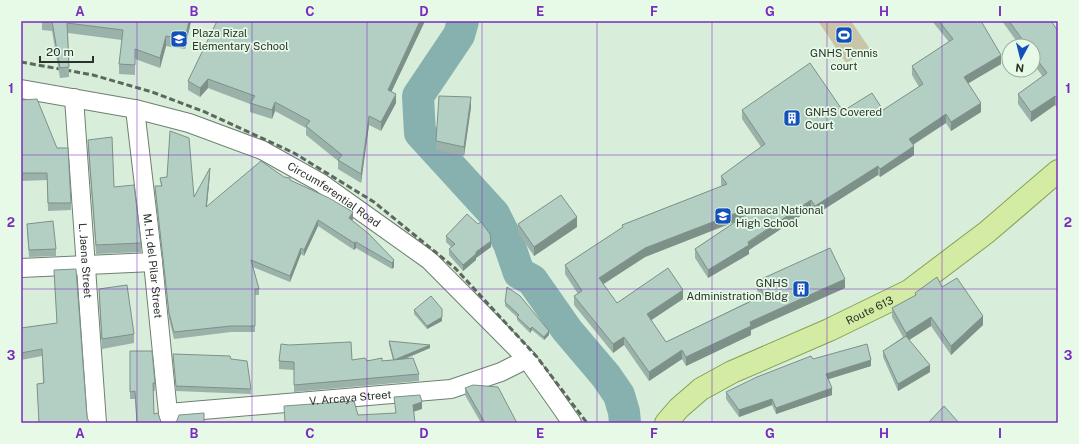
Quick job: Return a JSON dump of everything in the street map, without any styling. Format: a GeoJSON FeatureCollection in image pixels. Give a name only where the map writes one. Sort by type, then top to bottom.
{"type":"FeatureCollection","features":[{"type":"Feature","properties":{"kind":"main road","name":"Route 613"},"geometry":{"type":"LineString","coordinates":[[666,423],[679,408],[701,389],[732,372],[829,330],[909,291],[987,232],[1058,171]]}},
{"type":"Feature","properties":{"kind":"street","name":"Circumferential Road"},"geometry":{"type":"LineString","coordinates":[[21,90],[135,109],[189,123],[262,150],[321,183],[429,260],[527,359],[572,423]]}},
{"type":"Feature","properties":{"kind":"street","name":"L. Jaena Street"},"geometry":{"type":"LineString","coordinates":[[74,98],[97,423]]}},
{"type":"Feature","properties":{"kind":"street","name":"M. H. del Pilar Street"},"geometry":{"type":"LineString","coordinates":[[135,109],[153,262],[168,418]]}},
{"type":"Feature","properties":{"kind":"street"},"geometry":{"type":"LineString","coordinates":[[21,268],[153,262]]}},
{"type":"Feature","properties":{"kind":"street","name":"V. Arcaya Street"},"geometry":{"type":"LineString","coordinates":[[168,418],[451,389],[500,372],[527,359]]}},
{"type":"Feature","properties":{"kind":"shaded area","name":"GNHS Tennis court"},"geometry":{"type":"Polygon","coordinates":[[[818,21],[851,21],[870,49],[846,63],[818,21]]]}},
{"type":"Feature","properties":{"kind":"building"},"geometry":{"type":"Polygon","coordinates":[[[52,21],[189,21],[185,39],[166,36],[160,58],[135,49],[135,65],[119,64],[123,30],[67,23],[69,67],[60,68],[52,21]]]}},
{"type":"Feature","properties":{"kind":"building"},"geometry":{"type":"Polygon","coordinates":[[[217,21],[420,21],[388,90],[396,94],[381,122],[369,116],[361,174],[338,160],[342,155],[306,126],[310,121],[275,102],[272,110],[250,103],[255,96],[208,79],[200,88],[188,81],[217,21]]]}},
{"type":"Feature","properties":{"kind":"building"},"geometry":{"type":"Polygon","coordinates":[[[939,21],[981,21],[1001,55],[964,77],[981,103],[951,122],[946,114],[909,139],[914,146],[880,169],[878,166],[815,206],[811,200],[748,242],[749,245],[708,270],[695,249],[747,214],[744,210],[645,248],[599,278],[617,303],[668,268],[683,290],[647,314],[666,342],[764,295],[757,281],[830,248],[845,279],[750,322],[751,326],[686,357],[682,350],[649,372],[624,337],[613,344],[574,296],[582,291],[565,265],[623,227],[622,225],[727,184],[721,176],[765,144],[742,110],[810,63],[843,111],[872,93],[883,110],[923,84],[912,66],[953,39],[939,21]]]}},
{"type":"Feature","properties":{"kind":"building"},"geometry":{"type":"Polygon","coordinates":[[[1009,21],[1051,21],[1058,31],[1058,100],[1055,96],[1031,112],[1018,94],[1047,73],[1041,65],[1041,38],[1021,38],[1009,21]]]}},
{"type":"Feature","properties":{"kind":"building"},"geometry":{"type":"Polygon","coordinates":[[[439,96],[471,97],[464,147],[436,141],[439,96]]]}},
{"type":"Feature","properties":{"kind":"building"},"geometry":{"type":"Polygon","coordinates":[[[37,99],[57,148],[68,148],[71,203],[48,203],[47,173],[21,173],[21,100],[37,99]]]}},
{"type":"Feature","properties":{"kind":"building"},"geometry":{"type":"Polygon","coordinates":[[[170,131],[189,138],[194,197],[210,168],[206,207],[261,161],[284,177],[290,178],[290,180],[329,198],[353,212],[349,218],[369,234],[394,260],[392,263],[356,242],[354,243],[318,220],[304,250],[301,248],[290,276],[251,260],[259,289],[255,289],[255,326],[231,326],[174,332],[169,313],[155,186],[162,186],[160,178],[167,177],[170,131]]]}},
{"type":"Feature","properties":{"kind":"building"},"geometry":{"type":"Polygon","coordinates":[[[112,137],[114,187],[134,185],[141,243],[96,245],[88,140],[112,137]]]}},
{"type":"Feature","properties":{"kind":"building"},"geometry":{"type":"Polygon","coordinates":[[[561,195],[577,217],[534,247],[518,224],[561,195]]]}},
{"type":"Feature","properties":{"kind":"building"},"geometry":{"type":"Polygon","coordinates":[[[467,214],[478,224],[481,222],[490,234],[491,241],[476,252],[476,254],[463,265],[449,249],[455,244],[446,236],[467,214]]]}},
{"type":"Feature","properties":{"kind":"building"},"geometry":{"type":"Polygon","coordinates":[[[53,221],[56,249],[29,250],[27,224],[53,221]]]}},
{"type":"Feature","properties":{"kind":"building"},"geometry":{"type":"Polygon","coordinates":[[[76,269],[87,417],[90,423],[39,423],[37,384],[44,383],[42,349],[21,353],[21,328],[57,323],[54,270],[76,269]]]}},
{"type":"Feature","properties":{"kind":"building"},"geometry":{"type":"Polygon","coordinates":[[[937,277],[942,287],[957,278],[983,316],[951,346],[931,317],[906,333],[892,308],[916,295],[915,293],[937,277]]]}},
{"type":"Feature","properties":{"kind":"building"},"geometry":{"type":"Polygon","coordinates":[[[127,285],[134,334],[102,339],[99,289],[127,285]]]}},
{"type":"Feature","properties":{"kind":"building"},"geometry":{"type":"Polygon","coordinates":[[[507,287],[520,296],[549,331],[544,337],[532,327],[530,329],[517,317],[519,315],[505,302],[507,287]]]}},
{"type":"Feature","properties":{"kind":"building"},"geometry":{"type":"Polygon","coordinates":[[[431,296],[442,309],[442,317],[427,326],[414,310],[431,296]]]}},
{"type":"Feature","properties":{"kind":"building"},"geometry":{"type":"Polygon","coordinates":[[[906,336],[930,365],[898,384],[883,351],[906,336]]]}},
{"type":"Feature","properties":{"kind":"building"},"geometry":{"type":"Polygon","coordinates":[[[389,341],[430,345],[394,360],[389,341]]]}},
{"type":"Feature","properties":{"kind":"building"},"geometry":{"type":"Polygon","coordinates":[[[351,342],[352,360],[365,358],[367,361],[382,358],[382,361],[413,358],[419,374],[294,385],[294,362],[279,361],[281,344],[289,345],[351,342]]]}},
{"type":"Feature","properties":{"kind":"building"},"geometry":{"type":"Polygon","coordinates":[[[867,344],[871,360],[826,374],[832,388],[776,408],[772,399],[739,410],[726,392],[757,377],[811,356],[813,359],[867,344]]]}},
{"type":"Feature","properties":{"kind":"building"},"geometry":{"type":"Polygon","coordinates":[[[130,351],[152,351],[155,383],[153,383],[154,414],[158,413],[161,422],[164,423],[137,423],[135,391],[130,392],[130,351]]]}},
{"type":"Feature","properties":{"kind":"building"},"geometry":{"type":"Polygon","coordinates":[[[173,354],[230,356],[231,359],[247,361],[251,389],[176,386],[173,354]]]}},
{"type":"Feature","properties":{"kind":"building"},"geometry":{"type":"Polygon","coordinates":[[[473,385],[498,387],[517,423],[485,423],[465,388],[473,385]]]}},
{"type":"Feature","properties":{"kind":"building"},"geometry":{"type":"Polygon","coordinates":[[[420,395],[422,402],[413,405],[415,423],[285,423],[284,406],[354,401],[358,415],[396,413],[394,397],[420,395]]]}},
{"type":"Feature","properties":{"kind":"building"},"geometry":{"type":"Polygon","coordinates":[[[944,406],[959,423],[928,423],[944,406]]]}},
{"type":"Feature","properties":{"kind":"building"},"geometry":{"type":"Polygon","coordinates":[[[204,413],[204,423],[176,423],[179,415],[204,413]]]}},
{"type":"Feature","properties":{"kind":"waterway"},"geometry":{"type":"LineString","coordinates":[[463,21],[459,35],[418,96],[420,133],[494,214],[509,244],[519,273],[532,280],[567,330],[606,376],[619,395],[624,412],[625,423]]}},
{"type":"Feature","properties":{"kind":"railway"},"geometry":{"type":"LineString","coordinates":[[21,62],[93,75],[152,92],[205,112],[294,153],[374,202],[455,268],[537,357],[587,423]]}},
{"type":"Feature","properties":{"kind":"place","name":"GNHS Tennis court"},"geometry":{"type":"Point","coordinates":[844,35]}},
{"type":"Feature","properties":{"kind":"place","name":"Plaza Rizal Elementary School"},"geometry":{"type":"Point","coordinates":[179,39]}},
{"type":"Feature","properties":{"kind":"place","name":"GNHS Covered Court"},"geometry":{"type":"Point","coordinates":[792,118]}},
{"type":"Feature","properties":{"kind":"place","name":"Gumaca National High School"},"geometry":{"type":"Point","coordinates":[723,216]}},
{"type":"Feature","properties":{"kind":"place","name":"GNHS Administration Bldg"},"geometry":{"type":"Point","coordinates":[801,289]}}]}
